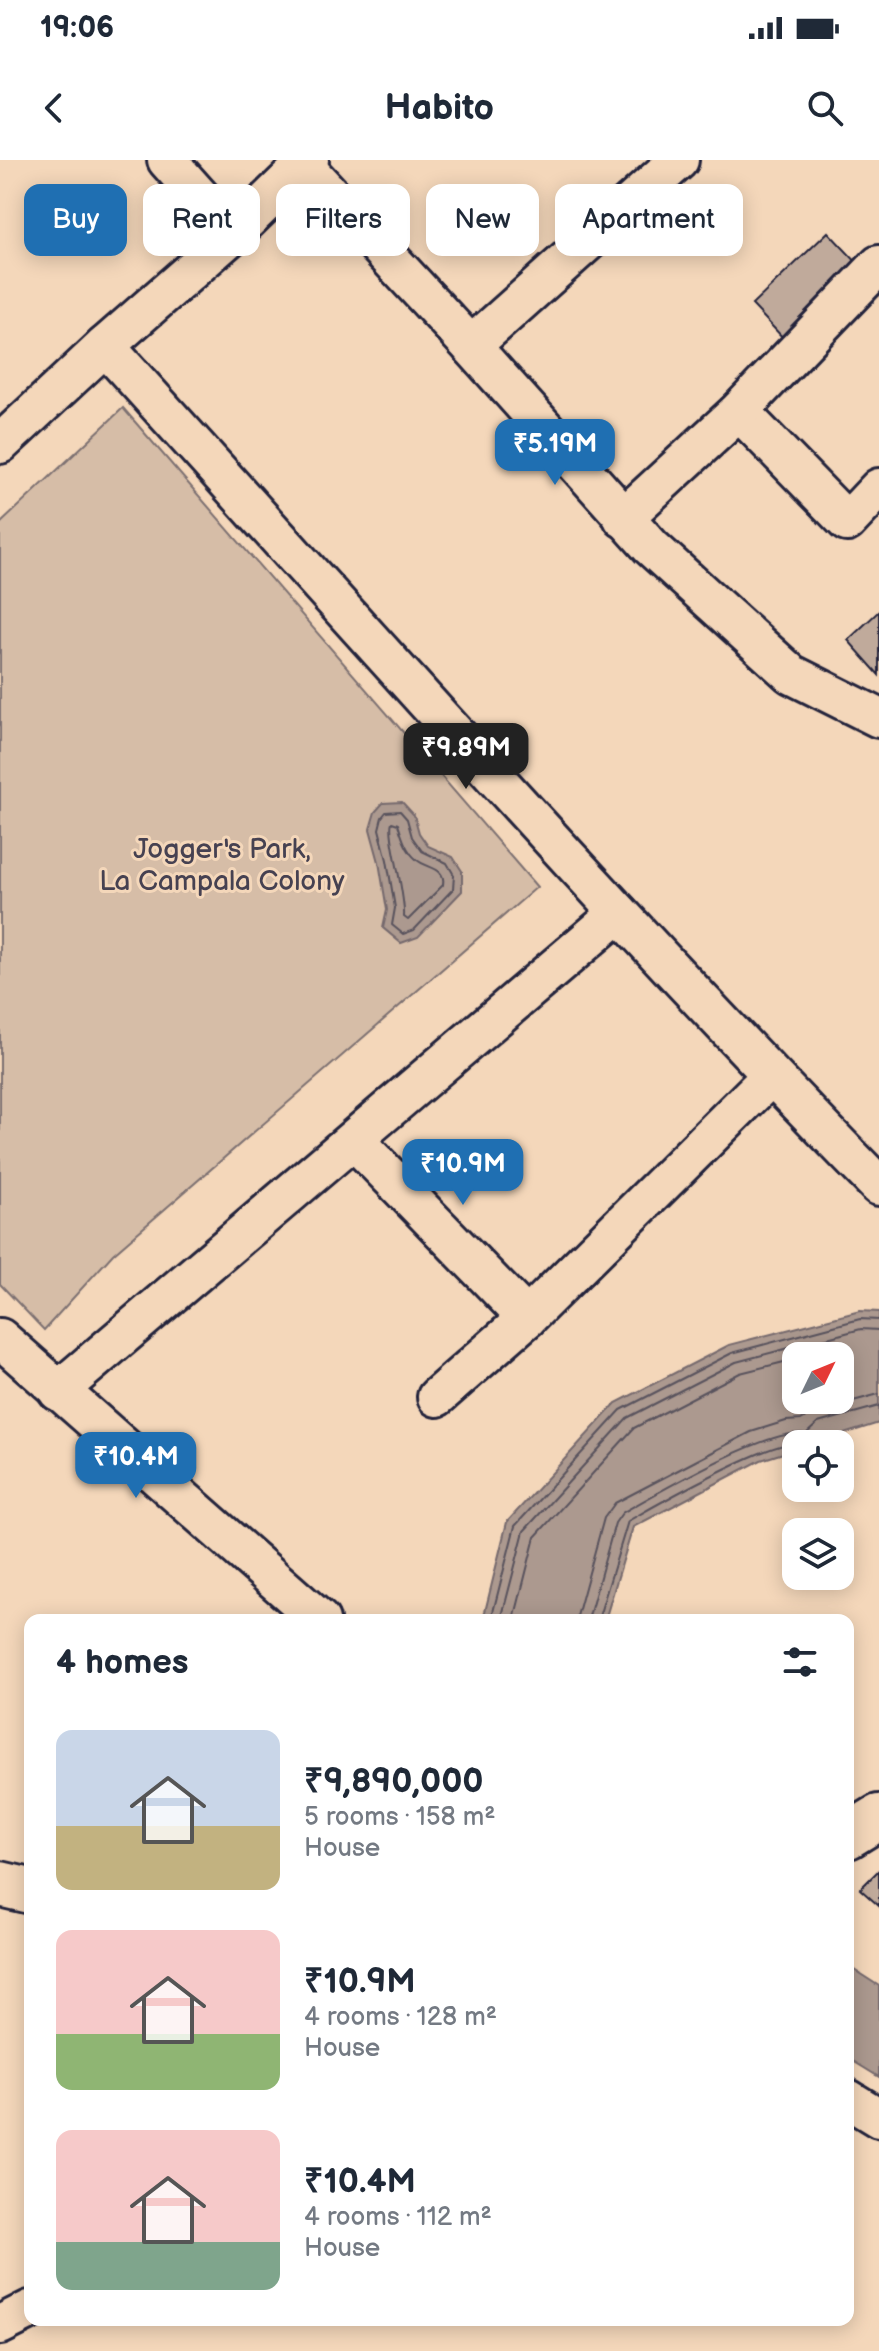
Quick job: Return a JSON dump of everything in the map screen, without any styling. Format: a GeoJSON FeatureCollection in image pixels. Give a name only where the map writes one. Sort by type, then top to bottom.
{"type":"FeatureCollection","features":[{"type":"Feature","properties":{"kind":"main road"},"geometry":{"type":"LineString","coordinates":[[854,1832],[879,1817]]}},
{"type":"Feature","properties":{"kind":"main road"},"geometry":{"type":"LineString","coordinates":[[0,1884],[24,1890]]}},
{"type":"Feature","properties":{"kind":"street"},"geometry":{"type":"LineString","coordinates":[[167,160],[188,184]]}},
{"type":"Feature","properties":{"kind":"street"},"geometry":{"type":"LineString","coordinates":[[471,346],[679,160]]}},
{"type":"Feature","properties":{"kind":"street"},"geometry":{"type":"LineString","coordinates":[[260,208],[306,163],[651,547],[791,674],[879,718]]}},
{"type":"Feature","properties":{"kind":"street"},"geometry":{"type":"LineString","coordinates":[[0,444],[208,256]]}},
{"type":"Feature","properties":{"kind":"street"},"geometry":{"type":"LineString","coordinates":[[623,518],[739,411],[879,265]]}},
{"type":"Feature","properties":{"kind":"street"},"geometry":{"type":"LineString","coordinates":[[105,346],[619,913],[879,1186]]}},
{"type":"Feature","properties":{"kind":"street"},"geometry":{"type":"LineString","coordinates":[[739,411],[847,522],[879,488]]}},
{"type":"Feature","properties":{"kind":"street"},"geometry":{"type":"LineString","coordinates":[[58,1391],[619,913]]}},
{"type":"Feature","properties":{"kind":"street"},"geometry":{"type":"LineString","coordinates":[[437,1397],[527,1318],[771,1076]]}},
{"type":"Feature","properties":{"kind":"street"},"geometry":{"type":"LineString","coordinates":[[354,1140],[527,1318]]}},
{"type":"Feature","properties":{"kind":"street"},"geometry":{"type":"LineString","coordinates":[[0,1338],[313,1614]]}},
{"type":"Feature","properties":{"kind":"street"},"geometry":{"type":"LineString","coordinates":[[854,2103],[879,2118]]}},
{"type":"Feature","properties":{"kind":"street"},"geometry":{"type":"LineString","coordinates":[[0,2325],[24,2313]]}},
{"type":"Feature","properties":{"kind":"green space","name":"Jogger's Park, La Campala Colony"},"geometry":{"type":"Polygon","coordinates":[[[123,408],[537,887],[113,1254],[44,1330],[0,1284],[0,524],[123,408]]]}},
{"type":"Feature","properties":{"kind":"water"},"geometry":{"type":"Polygon","coordinates":[[[402,802],[414,815],[419,833],[428,846],[453,857],[462,871],[462,891],[418,937],[401,943],[383,928],[387,910],[370,829],[375,812],[383,803],[402,802]]]}},
{"type":"Feature","properties":{"kind":"water"},"geometry":{"type":"Polygon","coordinates":[[[860,1311],[879,1312],[879,1423],[854,1431],[782,1430],[782,1453],[761,1460],[633,1527],[607,1614],[484,1614],[507,1522],[616,1403],[729,1345],[860,1311]]]}},
{"type":"Feature","properties":{"kind":"water"},"geometry":{"type":"Polygon","coordinates":[[[854,1970],[879,1986],[879,2077],[854,2062],[854,1970]]]}},
{"type":"Feature","properties":{"kind":"building"},"geometry":{"type":"Polygon","coordinates":[[[828,232],[863,269],[786,341],[752,305],[828,232]]]}},
{"type":"Feature","properties":{"kind":"building"},"geometry":{"type":"Polygon","coordinates":[[[879,611],[879,675],[848,640],[879,611]]]}},
{"type":"Feature","properties":{"kind":"building"},"geometry":{"type":"Polygon","coordinates":[[[879,1870],[879,1906],[860,1889],[879,1870]]]}}]}
